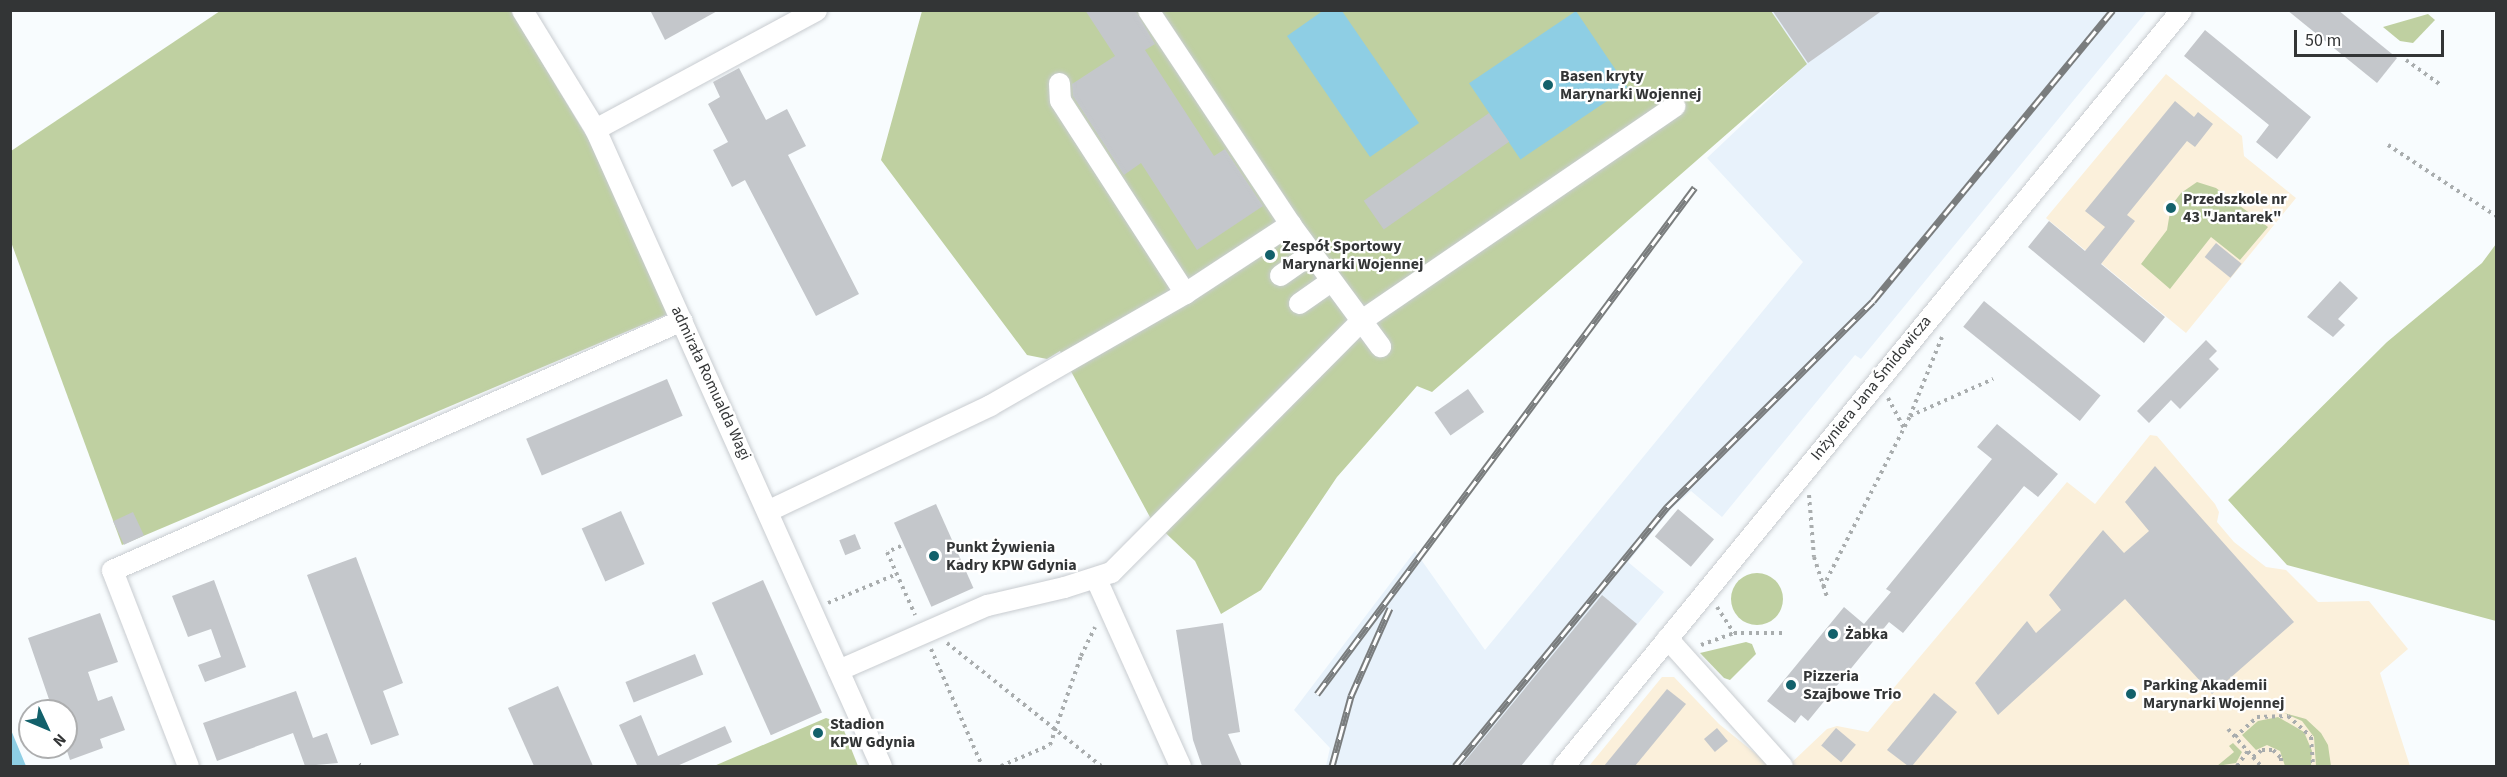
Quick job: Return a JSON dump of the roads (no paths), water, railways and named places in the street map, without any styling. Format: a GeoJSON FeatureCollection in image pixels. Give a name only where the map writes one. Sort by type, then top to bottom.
{"type":"FeatureCollection","features":[{"type":"Feature","properties":{"kind":"street","name":"admirała Romualda Wagi"},"geometry":{"type":"LineString","coordinates":[[522,10],[595,129],[769,510],[881,766]]}},
{"type":"Feature","properties":{"kind":"street"},"geometry":{"type":"LineString","coordinates":[[595,129],[816,10]]}},
{"type":"Feature","properties":{"kind":"street"},"geometry":{"type":"LineString","coordinates":[[1148,10],[1290,224],[1380,346]]}},
{"type":"Feature","properties":{"kind":"street","name":"Inżyniera Jana Śmidowicza"},"geometry":{"type":"LineString","coordinates":[[1563,766],[1673,646],[2181,10]]}},
{"type":"Feature","properties":{"kind":"street"},"geometry":{"type":"LineString","coordinates":[[1059,83],[1060,100],[1185,293]]}},
{"type":"Feature","properties":{"kind":"street"},"geometry":{"type":"LineString","coordinates":[[838,670],[987,604],[1096,579],[1125,559],[1360,321],[1674,106]]}},
{"type":"Feature","properties":{"kind":"street"},"geometry":{"type":"LineString","coordinates":[[769,510],[990,405],[1185,293],[1290,224]]}},
{"type":"Feature","properties":{"kind":"street"},"geometry":{"type":"LineString","coordinates":[[1280,275],[1311,253]]}},
{"type":"Feature","properties":{"kind":"street"},"geometry":{"type":"LineString","coordinates":[[1299,303],[1331,281]]}},
{"type":"Feature","properties":{"kind":"street"},"geometry":{"type":"LineString","coordinates":[[188,766],[112,570],[682,320]]}},
{"type":"Feature","properties":{"kind":"street"},"geometry":{"type":"LineString","coordinates":[[1096,579],[1180,766]]}},
{"type":"Feature","properties":{"kind":"street"},"geometry":{"type":"LineString","coordinates":[[1673,646],[1782,766]]}},
{"type":"Feature","properties":{"kind":"water"},"geometry":{"type":"Polygon","coordinates":[[[1324,10],[1342,11],[1419,123],[1370,157],[1287,36],[1324,10]]]}},
{"type":"Feature","properties":{"kind":"water","name":"Basen kryty Marynarki Wojennej"},"geometry":{"type":"Polygon","coordinates":[[[1576,11],[1627,87],[1520,159],[1469,83],[1576,11]]]}},
{"type":"Feature","properties":{"kind":"water"},"geometry":{"type":"Polygon","coordinates":[[[10,730],[18,747],[18,759],[23,759],[26,766],[11,766],[10,730]]]}},
{"type":"Feature","properties":{"kind":"railway"},"geometry":{"type":"LineString","coordinates":[[1455,766],[1667,507],[1873,301],[2113,10]]}},
{"type":"Feature","properties":{"kind":"railway"},"geometry":{"type":"LineString","coordinates":[[1317,694],[1695,187]]}},
{"type":"Feature","properties":{"kind":"railway"},"geometry":{"type":"LineString","coordinates":[[1332,766],[1351,696],[1390,608]]}},
{"type":"Feature","properties":{"kind":"place","name":"Basen kryty Marynarki Wojennej"},"geometry":{"type":"Point","coordinates":[1548,85]}},
{"type":"Feature","properties":{"kind":"place","name":"Przedszkole nr 43 \"Jantarek\""},"geometry":{"type":"Point","coordinates":[2171,208]}},
{"type":"Feature","properties":{"kind":"place","name":"Zespół Sportowy Marynarki Wojennej"},"geometry":{"type":"Point","coordinates":[1270,255]}},
{"type":"Feature","properties":{"kind":"place","name":"Punkt Żywienia Kadry KPW Gdynia"},"geometry":{"type":"Point","coordinates":[934,556]}},
{"type":"Feature","properties":{"kind":"place","name":"Żabka"},"geometry":{"type":"Point","coordinates":[1833,634]}},
{"type":"Feature","properties":{"kind":"place","name":"Pizzeria Szajbowe Trio"},"geometry":{"type":"Point","coordinates":[1791,685]}},
{"type":"Feature","properties":{"kind":"place","name":"Parking Akademii Marynarki Wojennej"},"geometry":{"type":"Point","coordinates":[2131,694]}},
{"type":"Feature","properties":{"kind":"place","name":"Stadion KPW Gdynia"},"geometry":{"type":"Point","coordinates":[818,733]}}]}
